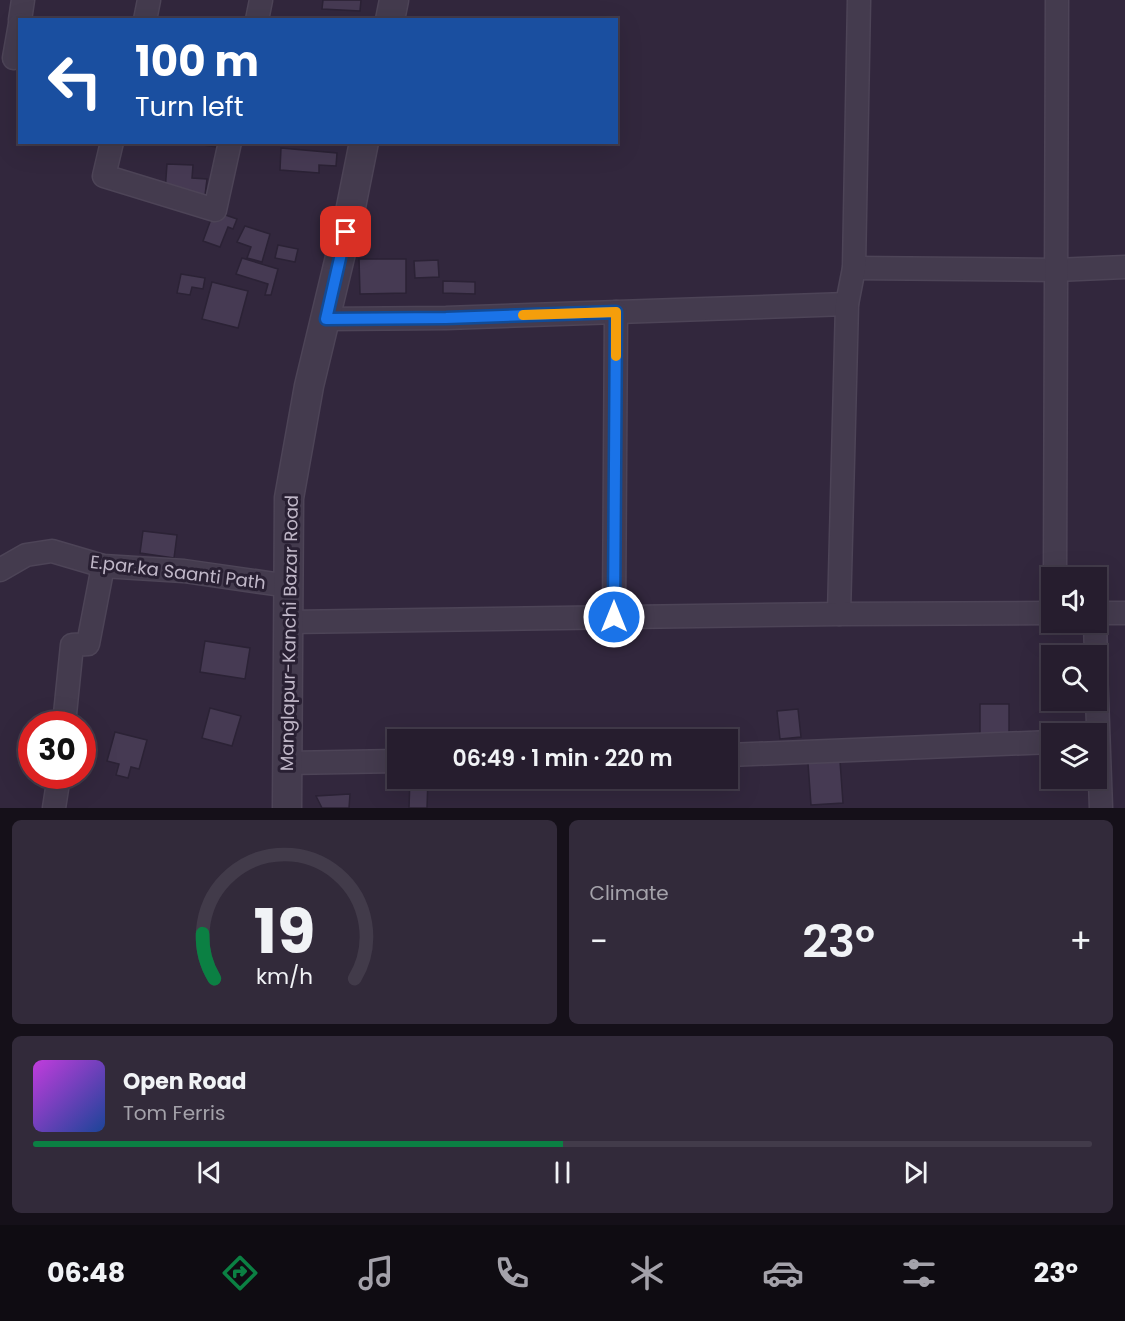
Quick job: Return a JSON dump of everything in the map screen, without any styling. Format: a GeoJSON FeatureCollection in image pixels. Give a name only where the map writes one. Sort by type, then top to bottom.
{"type":"FeatureCollection","features":[{"type":"Feature","properties":{"kind":"street"},"geometry":{"type":"LineString","coordinates":[[21,18],[23,0]]}},
{"type":"Feature","properties":{"kind":"street"},"geometry":{"type":"LineString","coordinates":[[145,18],[149,0]]}},
{"type":"Feature","properties":{"kind":"street"},"geometry":{"type":"LineString","coordinates":[[257,18],[261,0]]}},
{"type":"Feature","properties":{"kind":"street"},"geometry":{"type":"LineString","coordinates":[[390,18],[394,0]]}},
{"type":"Feature","properties":{"kind":"street"},"geometry":{"type":"LineString","coordinates":[[839,614],[848,304],[854,268],[859,0]]}},
{"type":"Feature","properties":{"kind":"street"},"geometry":{"type":"LineString","coordinates":[[1055,567],[1057,0]]}},
{"type":"Feature","properties":{"kind":"street"},"geometry":{"type":"LineString","coordinates":[[11,58],[18,30]]}},
{"type":"Feature","properties":{"kind":"street"},"geometry":{"type":"LineString","coordinates":[[112,144],[104,176],[215,210],[230,144]]}},
{"type":"Feature","properties":{"kind":"street","name":"Manglapur-Kanchi Bazar Road"},"geometry":{"type":"LineString","coordinates":[[287,808],[290,498],[309,386],[326,319],[364,144]]}},
{"type":"Feature","properties":{"kind":"street"},"geometry":{"type":"LineString","coordinates":[[854,268],[1056,270],[1125,267]]}},
{"type":"Feature","properties":{"kind":"street"},"geometry":{"type":"LineString","coordinates":[[326,319],[446,318],[848,304]]}},
{"type":"Feature","properties":{"kind":"street"},"geometry":{"type":"LineString","coordinates":[[614,617],[616,312]]}},
{"type":"Feature","properties":{"kind":"street","name":"E.par.ka Saanti Path"},"geometry":{"type":"LineString","coordinates":[[0,570],[26,555],[52,551],[103,566],[184,571],[289,586]]}},
{"type":"Feature","properties":{"kind":"street"},"geometry":{"type":"LineString","coordinates":[[65,711],[72,645],[87,644],[103,566]]}},
{"type":"Feature","properties":{"kind":"street"},"geometry":{"type":"LineString","coordinates":[[288,622],[1041,613]]}},
{"type":"Feature","properties":{"kind":"street"},"geometry":{"type":"LineString","coordinates":[[1107,613],[1125,613]]}},
{"type":"Feature","properties":{"kind":"street"},"geometry":{"type":"LineString","coordinates":[[738,755],[1041,742]]}},
{"type":"Feature","properties":{"kind":"street"},"geometry":{"type":"LineString","coordinates":[[287,763],[387,760]]}},
{"type":"Feature","properties":{"kind":"street"},"geometry":{"type":"LineString","coordinates":[[54,808],[57,789]]}},
{"type":"Feature","properties":{"kind":"street"},"geometry":{"type":"LineString","coordinates":[[1100,789],[1101,808]]}},
{"type":"Feature","properties":{"kind":"building"},"geometry":{"type":"Polygon","coordinates":[[[323,0],[361,0],[360,11],[322,9],[323,0]]]}},
{"type":"Feature","properties":{"kind":"building"},"geometry":{"type":"Polygon","coordinates":[[[196,144],[216,144],[216,147],[196,144]]]}},
{"type":"Feature","properties":{"kind":"building"},"geometry":{"type":"Polygon","coordinates":[[[281,148],[337,153],[336,166],[319,165],[319,173],[280,170],[281,148]]]}},
{"type":"Feature","properties":{"kind":"building"},"geometry":{"type":"Polygon","coordinates":[[[167,164],[193,165],[192,178],[207,179],[205,195],[165,192],[167,164]]]}},
{"type":"Feature","properties":{"kind":"building"},"geometry":{"type":"Polygon","coordinates":[[[214,211],[237,219],[233,229],[228,227],[220,247],[203,241],[214,211]]]}},
{"type":"Feature","properties":{"kind":"building"},"geometry":{"type":"Polygon","coordinates":[[[245,226],[270,234],[262,262],[247,258],[251,247],[237,242],[245,226]]]}},
{"type":"Feature","properties":{"kind":"building"},"geometry":{"type":"Polygon","coordinates":[[[278,245],[298,249],[295,262],[275,258],[278,245]]]}},
{"type":"Feature","properties":{"kind":"building"},"geometry":{"type":"Polygon","coordinates":[[[242,258],[278,269],[271,295],[265,295],[268,284],[236,274],[242,258]]]}},
{"type":"Feature","properties":{"kind":"building"},"geometry":{"type":"Polygon","coordinates":[[[359,259],[406,259],[406,293],[360,294],[359,259]]]}},
{"type":"Feature","properties":{"kind":"building"},"geometry":{"type":"Polygon","coordinates":[[[438,260],[439,277],[415,278],[414,261],[438,260]]]}},
{"type":"Feature","properties":{"kind":"building"},"geometry":{"type":"Polygon","coordinates":[[[181,274],[205,278],[203,289],[192,287],[190,295],[177,293],[181,274]]]}},
{"type":"Feature","properties":{"kind":"building"},"geometry":{"type":"Polygon","coordinates":[[[443,281],[475,282],[475,294],[443,293],[443,281]]]}},
{"type":"Feature","properties":{"kind":"building"},"geometry":{"type":"Polygon","coordinates":[[[212,282],[248,291],[238,328],[202,319],[212,282]]]}},
{"type":"Feature","properties":{"kind":"building"},"geometry":{"type":"Polygon","coordinates":[[[143,531],[177,535],[174,558],[140,553],[143,531]]]}},
{"type":"Feature","properties":{"kind":"building"},"geometry":{"type":"Polygon","coordinates":[[[205,641],[250,648],[245,679],[200,672],[205,641]]]}},
{"type":"Feature","properties":{"kind":"building"},"geometry":{"type":"Polygon","coordinates":[[[980,704],[1009,704],[1009,735],[980,735],[980,704]]]}},
{"type":"Feature","properties":{"kind":"building"},"geometry":{"type":"Polygon","coordinates":[[[210,708],[241,716],[232,746],[202,738],[210,708]]]}},
{"type":"Feature","properties":{"kind":"building"},"geometry":{"type":"Polygon","coordinates":[[[798,709],[801,737],[780,739],[777,711],[798,709]]]}},
{"type":"Feature","properties":{"kind":"building"},"geometry":{"type":"Polygon","coordinates":[[[115,732],[147,740],[139,769],[131,767],[128,778],[116,775],[119,764],[107,761],[115,732]]]}},
{"type":"Feature","properties":{"kind":"building"},"geometry":{"type":"Polygon","coordinates":[[[840,761],[843,803],[811,805],[808,763],[840,761]]]}},
{"type":"Feature","properties":{"kind":"building"},"geometry":{"type":"Polygon","coordinates":[[[410,789],[428,789],[427,808],[409,808],[410,789]]]}},
{"type":"Feature","properties":{"kind":"building"},"geometry":{"type":"Polygon","coordinates":[[[350,794],[349,808],[322,808],[316,796],[350,794]]]}},
{"type":"Feature","properties":{"kind":"slow traffic"},"geometry":{"type":"LineString","coordinates":[[523,315],[616,312],[616,356]]}},
{"type":"Feature","properties":{"kind":"route"},"geometry":{"type":"LineString","coordinates":[[346,232],[326,319],[446,318],[616,312],[614,617]]}}]}
